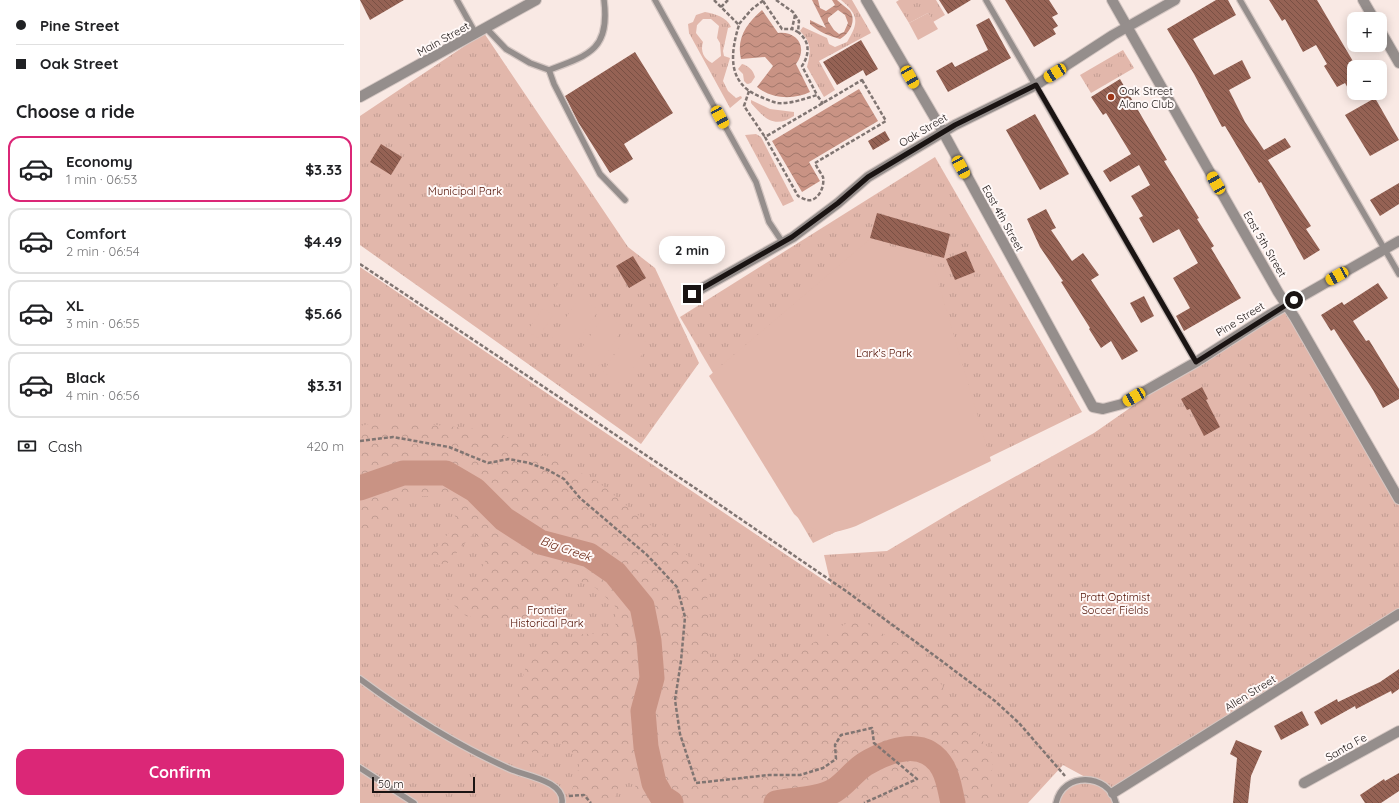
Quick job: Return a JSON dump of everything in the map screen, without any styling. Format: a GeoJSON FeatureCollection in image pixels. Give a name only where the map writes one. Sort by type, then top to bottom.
{"type":"FeatureCollection","features":[{"type":"Feature","properties":{"kind":"street","name":"Main Street"},"geometry":{"type":"LineString","coordinates":[[360,97],[536,0]]}},
{"type":"Feature","properties":{"kind":"street","name":"East 4th Street"},"geometry":{"type":"LineString","coordinates":[[866,0],[943,132],[1093,407]]}},
{"type":"Feature","properties":{"kind":"street","name":"East 5th Street"},"geometry":{"type":"LineString","coordinates":[[1112,0],[1399,499]]}},
{"type":"Feature","properties":{"kind":"street","name":"Oak Street"},"geometry":{"type":"LineString","coordinates":[[692,294],[783,243],[838,203],[868,177],[943,132],[1036,85],[1127,26],[1175,0]]}},
{"type":"Feature","properties":{"kind":"street"},"geometry":{"type":"LineString","coordinates":[[1363,0],[1370,12]]}},
{"type":"Feature","properties":{"kind":"street"},"geometry":{"type":"LineString","coordinates":[[1387,42],[1399,63]]}},
{"type":"Feature","properties":{"kind":"street","name":"Pine Street"},"geometry":{"type":"LineString","coordinates":[[1093,407],[1103,409],[1122,404],[1196,362],[1287,305],[1399,241]]}},
{"type":"Feature","properties":{"kind":"street","name":"Allen Street"},"geometry":{"type":"LineString","coordinates":[[1114,798],[1399,614]]}},
{"type":"Feature","properties":{"kind":"street","name":"Santa Fe"},"geometry":{"type":"LineString","coordinates":[[1304,783],[1399,731]]}},
{"type":"Feature","properties":{"kind":"lane"},"geometry":{"type":"LineString","coordinates":[[457,0],[476,34]]}},
{"type":"Feature","properties":{"kind":"lane"},"geometry":{"type":"LineString","coordinates":[[486,28],[506,49],[549,70],[585,57],[601,41],[606,18],[604,0]]}},
{"type":"Feature","properties":{"kind":"lane"},"geometry":{"type":"LineString","coordinates":[[655,0],[756,182],[769,222],[783,243]]}},
{"type":"Feature","properties":{"kind":"lane"},"geometry":{"type":"LineString","coordinates":[[986,0],[1196,362]]}},
{"type":"Feature","properties":{"kind":"lane"},"geometry":{"type":"LineString","coordinates":[[1240,0],[1399,274]]}},
{"type":"Feature","properties":{"kind":"lane"},"geometry":{"type":"LineString","coordinates":[[549,70],[554,84],[600,174],[625,200]]}},
{"type":"Feature","properties":{"kind":"lane"},"geometry":{"type":"LineString","coordinates":[[360,679],[426,724],[499,764],[552,784],[562,796],[562,803]]}},
{"type":"Feature","properties":{"kind":"lane"},"geometry":{"type":"LineString","coordinates":[[360,768],[414,803]]}},
{"type":"Feature","properties":{"kind":"lane"},"geometry":{"type":"LineString","coordinates":[[1056,803],[1062,790],[1070,783],[1082,779],[1095,780],[1103,784],[1114,798]]}},
{"type":"Feature","properties":{"kind":"path"},"geometry":{"type":"LineString","coordinates":[[714,0],[739,24]]}},
{"type":"Feature","properties":{"kind":"path"},"geometry":{"type":"LineString","coordinates":[[721,7],[728,0]]}},
{"type":"Feature","properties":{"kind":"path"},"geometry":{"type":"LineString","coordinates":[[817,95],[794,102],[777,103],[749,91],[739,82],[734,69],[732,55],[739,24],[752,9],[764,0],[782,29],[792,29],[798,32],[807,42],[807,55],[802,66],[823,104]]}},
{"type":"Feature","properties":{"kind":"path"},"geometry":{"type":"LineString","coordinates":[[776,0],[781,1],[795,14],[799,21],[798,32]]}},
{"type":"Feature","properties":{"kind":"path"},"geometry":{"type":"LineString","coordinates":[[792,29],[795,14]]}},
{"type":"Feature","properties":{"kind":"path"},"geometry":{"type":"LineString","coordinates":[[749,91],[744,106],[765,137],[798,196],[808,200],[816,198],[823,186],[823,178],[815,163],[886,121],[862,80],[765,137]]}},
{"type":"Feature","properties":{"kind":"path"},"geometry":{"type":"LineString","coordinates":[[360,264],[704,494],[846,591],[935,656],[1000,705],[1019,723],[1070,783]]}},
{"type":"Feature","properties":{"kind":"path"},"geometry":{"type":"LineString","coordinates":[[360,442],[393,437],[427,442],[449,447],[488,463],[509,459],[529,463],[548,470],[564,479],[580,498],[647,555],[677,587],[685,617],[682,661],[675,700],[680,734],[696,783],[769,775],[800,775],[823,768],[836,759],[835,745],[841,735],[872,728],[874,743],[917,779],[864,803]]}},
{"type":"Feature","properties":{"kind":"path"},"geometry":{"type":"LineString","coordinates":[[562,796],[584,796],[591,803]]}},
{"type":"Feature","properties":{"kind":"green space"},"geometry":{"type":"Polygon","coordinates":[[[841,0],[852,0],[871,33],[819,61],[835,90],[824,97],[807,67],[810,48],[807,40],[800,31],[803,27],[827,38],[829,44],[835,47],[847,42],[854,30],[855,20],[851,10],[841,0]]]}},
{"type":"Feature","properties":{"kind":"green space"},"geometry":{"type":"Polygon","coordinates":[[[899,0],[936,0],[945,15],[933,22],[928,13],[909,23],[896,2],[899,0]]]}},
{"type":"Feature","properties":{"kind":"green space"},"geometry":{"type":"Polygon","coordinates":[[[705,12],[717,15],[724,18],[731,27],[728,28],[723,51],[724,56],[730,58],[723,81],[728,91],[736,98],[741,96],[742,98],[730,108],[689,33],[688,24],[693,22],[696,15],[705,12]],[[703,19],[697,25],[696,33],[703,42],[703,54],[712,63],[721,56],[720,43],[717,38],[719,26],[711,19],[703,19]]]}},
{"type":"Feature","properties":{"kind":"green space"},"geometry":{"type":"Polygon","coordinates":[[[928,13],[938,29],[918,40],[909,23],[928,13]]]}},
{"type":"Feature","properties":{"kind":"green space","name":"Municipal Park"},"geometry":{"type":"Polygon","coordinates":[[[484,33],[628,247],[655,268],[699,363],[641,444],[360,245],[360,116],[484,33]]]}},
{"type":"Feature","properties":{"kind":"green space"},"geometry":{"type":"Polygon","coordinates":[[[1123,50],[1134,68],[1091,93],[1080,75],[1123,50]]]}},
{"type":"Feature","properties":{"kind":"green space"},"geometry":{"type":"Polygon","coordinates":[[[742,64],[749,67],[753,72],[755,77],[751,83],[747,84],[744,81],[743,74],[738,69],[742,64]]]}},
{"type":"Feature","properties":{"kind":"green space"},"geometry":{"type":"Polygon","coordinates":[[[751,100],[770,109],[794,112],[794,116],[781,122],[775,122],[760,113],[751,103],[751,100]]]}},
{"type":"Feature","properties":{"kind":"green space"},"geometry":{"type":"Polygon","coordinates":[[[756,134],[761,137],[794,201],[783,206],[745,135],[756,134]]]}},
{"type":"Feature","properties":{"kind":"green space","name":"Lark's Park"},"geometry":{"type":"Polygon","coordinates":[[[935,157],[1082,412],[813,543],[680,317],[935,157]]]}},
{"type":"Feature","properties":{"kind":"green space"},"geometry":{"type":"Polygon","coordinates":[[[869,240],[931,258],[991,461],[856,526],[837,531],[823,532],[809,527],[794,514],[709,376],[869,240]]]}},
{"type":"Feature","properties":{"kind":"green space"},"geometry":{"type":"Polygon","coordinates":[[[360,267],[831,585],[824,555],[887,551],[964,505],[1094,433],[1196,362],[1287,305],[1399,499],[1399,614],[1113,793],[1116,803],[1056,803],[1062,790],[1087,778],[1063,765],[1028,803],[360,803],[360,267]]]}},
{"type":"Feature","properties":{"kind":"green space"},"geometry":{"type":"Polygon","coordinates":[[[563,276],[574,283],[558,306],[548,299],[563,276]]]}},
{"type":"Feature","properties":{"kind":"green space"},"geometry":{"type":"Polygon","coordinates":[[[580,297],[599,310],[571,351],[552,338],[580,297]]]}},
{"type":"Feature","properties":{"kind":"green space"},"geometry":{"type":"Polygon","coordinates":[[[543,308],[553,315],[538,338],[527,331],[543,308]]]}},
{"type":"Feature","properties":{"kind":"green space"},"geometry":{"type":"Polygon","coordinates":[[[605,314],[624,327],[597,368],[577,355],[605,314]]]}},
{"type":"Feature","properties":{"kind":"green space"},"geometry":{"type":"Polygon","coordinates":[[[630,331],[649,344],[622,385],[603,372],[630,331]]]}},
{"type":"Feature","properties":{"kind":"green space"},"geometry":{"type":"Polygon","coordinates":[[[388,420],[495,431],[597,481],[706,571],[710,660],[789,657],[857,617],[925,661],[961,713],[993,754],[990,803],[631,803],[638,776],[624,770],[615,798],[611,803],[568,803],[581,760],[557,739],[543,756],[520,748],[520,687],[531,648],[583,634],[616,633],[615,606],[596,588],[575,579],[526,627],[466,616],[447,599],[469,592],[491,550],[474,533],[444,567],[426,560],[458,522],[445,496],[408,496],[360,535],[360,426],[388,420]]]}},
{"type":"Feature","properties":{"kind":"water"},"geometry":{"type":"Polygon","coordinates":[[[812,0],[818,0],[820,8],[826,11],[835,5],[832,0],[837,0],[850,11],[852,15],[853,19],[849,31],[840,39],[817,29],[810,24],[810,20],[826,28],[812,0]],[[838,10],[828,18],[828,21],[834,30],[839,34],[844,32],[848,23],[845,15],[838,10]]]}},
{"type":"Feature","properties":{"kind":"water"},"geometry":{"type":"Polygon","coordinates":[[[762,10],[778,33],[791,35],[799,42],[801,52],[796,64],[810,92],[804,95],[783,97],[769,94],[757,87],[773,66],[765,57],[741,59],[740,44],[741,38],[747,26],[762,10]]]}},
{"type":"Feature","properties":{"kind":"water"},"geometry":{"type":"Polygon","coordinates":[[[859,89],[878,121],[809,162],[820,181],[802,192],[772,141],[859,89]]]}},
{"type":"Feature","properties":{"kind":"building"},"geometry":{"type":"Polygon","coordinates":[[[360,0],[404,0],[370,20],[360,0]]]}},
{"type":"Feature","properties":{"kind":"building"},"geometry":{"type":"Polygon","coordinates":[[[939,0],[971,0],[948,14],[939,0]]]}},
{"type":"Feature","properties":{"kind":"building"},"geometry":{"type":"Polygon","coordinates":[[[1005,0],[1049,0],[1058,14],[1052,17],[1058,26],[1053,29],[1056,34],[1034,47],[1005,0]]]}},
{"type":"Feature","properties":{"kind":"building"},"geometry":{"type":"Polygon","coordinates":[[[1216,0],[1228,0],[1236,15],[1193,39],[1214,75],[1242,60],[1251,78],[1229,90],[1245,122],[1264,150],[1285,138],[1291,147],[1268,160],[1311,226],[1306,229],[1320,250],[1304,260],[1261,182],[1259,183],[1225,126],[1222,127],[1194,74],[1167,29],[1216,0]]]}},
{"type":"Feature","properties":{"kind":"building"},"geometry":{"type":"Polygon","coordinates":[[[1269,0],[1317,0],[1352,60],[1347,60],[1347,87],[1345,83],[1337,87],[1324,66],[1327,64],[1316,45],[1303,52],[1285,19],[1282,21],[1269,0]]]}},
{"type":"Feature","properties":{"kind":"building"},"geometry":{"type":"Polygon","coordinates":[[[989,18],[1011,58],[948,92],[936,71],[952,62],[955,67],[988,50],[976,25],[989,18]]]}},
{"type":"Feature","properties":{"kind":"building"},"geometry":{"type":"Polygon","coordinates":[[[861,40],[878,69],[866,76],[863,70],[837,85],[823,62],[861,40]]]}},
{"type":"Feature","properties":{"kind":"building"},"geometry":{"type":"Polygon","coordinates":[[[635,52],[673,113],[624,144],[633,159],[610,173],[578,122],[565,96],[635,52]]]}},
{"type":"Feature","properties":{"kind":"building"},"geometry":{"type":"Polygon","coordinates":[[[1120,79],[1167,160],[1164,161],[1199,218],[1197,219],[1214,246],[1211,248],[1241,298],[1184,331],[1176,316],[1190,308],[1173,278],[1198,263],[1179,229],[1153,243],[1139,218],[1143,216],[1131,196],[1150,185],[1139,165],[1110,182],[1103,171],[1131,154],[1106,113],[1103,115],[1091,97],[1120,79]]]}},
{"type":"Feature","properties":{"kind":"building"},"geometry":{"type":"Polygon","coordinates":[[[1371,100],[1376,100],[1399,140],[1370,156],[1345,115],[1371,100]]]}},
{"type":"Feature","properties":{"kind":"building"},"geometry":{"type":"Polygon","coordinates":[[[1035,114],[1069,174],[1040,190],[1006,130],[1035,114]]]}},
{"type":"Feature","properties":{"kind":"building"},"geometry":{"type":"Polygon","coordinates":[[[885,131],[890,140],[873,150],[868,141],[885,131]]]}},
{"type":"Feature","properties":{"kind":"building"},"geometry":{"type":"Polygon","coordinates":[[[381,144],[402,157],[391,175],[370,162],[381,144]]]}},
{"type":"Feature","properties":{"kind":"building"},"geometry":{"type":"Polygon","coordinates":[[[1399,183],[1399,204],[1380,216],[1370,200],[1399,183]]]}},
{"type":"Feature","properties":{"kind":"building"},"geometry":{"type":"Polygon","coordinates":[[[1046,209],[1056,228],[1051,230],[1072,261],[1083,253],[1099,275],[1091,280],[1138,351],[1122,360],[1111,341],[1101,348],[1061,282],[1063,281],[1040,247],[1027,219],[1046,209]]]}},
{"type":"Feature","properties":{"kind":"building"},"geometry":{"type":"Polygon","coordinates":[[[877,213],[950,234],[944,258],[870,238],[877,213]]]}},
{"type":"Feature","properties":{"kind":"building"},"geometry":{"type":"Polygon","coordinates":[[[966,251],[975,272],[955,280],[946,259],[966,251]]]}},
{"type":"Feature","properties":{"kind":"building"},"geometry":{"type":"Polygon","coordinates":[[[633,256],[646,278],[629,288],[616,266],[633,256]]]}},
{"type":"Feature","properties":{"kind":"building"},"geometry":{"type":"Polygon","coordinates":[[[1378,283],[1388,298],[1353,321],[1366,341],[1369,340],[1399,389],[1399,399],[1383,408],[1334,329],[1331,331],[1321,315],[1342,302],[1344,305],[1378,283]]]}},
{"type":"Feature","properties":{"kind":"building"},"geometry":{"type":"Polygon","coordinates":[[[1144,296],[1154,316],[1141,323],[1130,303],[1144,296]]]}},
{"type":"Feature","properties":{"kind":"building"},"geometry":{"type":"Polygon","coordinates":[[[1202,387],[1208,399],[1206,400],[1220,427],[1204,436],[1190,409],[1187,410],[1181,399],[1202,387]]]}},
{"type":"Feature","properties":{"kind":"building"},"geometry":{"type":"Polygon","coordinates":[[[1399,669],[1399,689],[1392,694],[1391,691],[1356,709],[1355,706],[1321,725],[1314,712],[1337,699],[1338,702],[1380,682],[1399,669]]]}},
{"type":"Feature","properties":{"kind":"building"},"geometry":{"type":"Polygon","coordinates":[[[1302,711],[1309,725],[1281,740],[1274,726],[1302,711]]]}},
{"type":"Feature","properties":{"kind":"building"},"geometry":{"type":"Polygon","coordinates":[[[1236,740],[1262,751],[1251,776],[1248,803],[1233,803],[1237,758],[1230,754],[1236,740]]]}},
{"type":"Feature","properties":{"kind":"building"},"geometry":{"type":"Polygon","coordinates":[[[1399,773],[1399,791],[1381,803],[1365,803],[1360,795],[1384,779],[1385,781],[1399,773]]]}},
{"type":"Feature","properties":{"kind":"waterway","name":"Big Creek"},"geometry":{"type":"LineString","coordinates":[[360,488],[403,473],[446,473],[475,490],[504,519],[540,542],[589,555],[615,573],[642,606],[649,641],[652,678],[643,711],[646,747],[654,783],[662,797],[671,803]]}},
{"type":"Feature","properties":{"kind":"waterway","name":"Big Creek"},"geometry":{"type":"LineString","coordinates":[[776,803],[821,796],[835,790],[865,764],[885,754],[906,749],[917,749],[927,752],[935,758],[945,772],[953,803]]}},
{"type":"Feature","properties":{"kind":"place","name":"Oak Street Alano Club"},"geometry":{"type":"Point","coordinates":[1111,97]}},
{"type":"Feature","properties":{"kind":"route"},"geometry":{"type":"LineString","coordinates":[[692,294],[792,237],[838,203],[868,177],[955,125],[1036,85],[1196,362],[1294,300]]}},
{"type":"Feature","properties":{"kind":"park label","name":"Pratt Optimist Soccer Fields"},"geometry":{"type":"Point","coordinates":[1115,603]}},
{"type":"Feature","properties":{"kind":"park label","name":"Frontier Historical Park"},"geometry":{"type":"Point","coordinates":[547,616]}}]}
